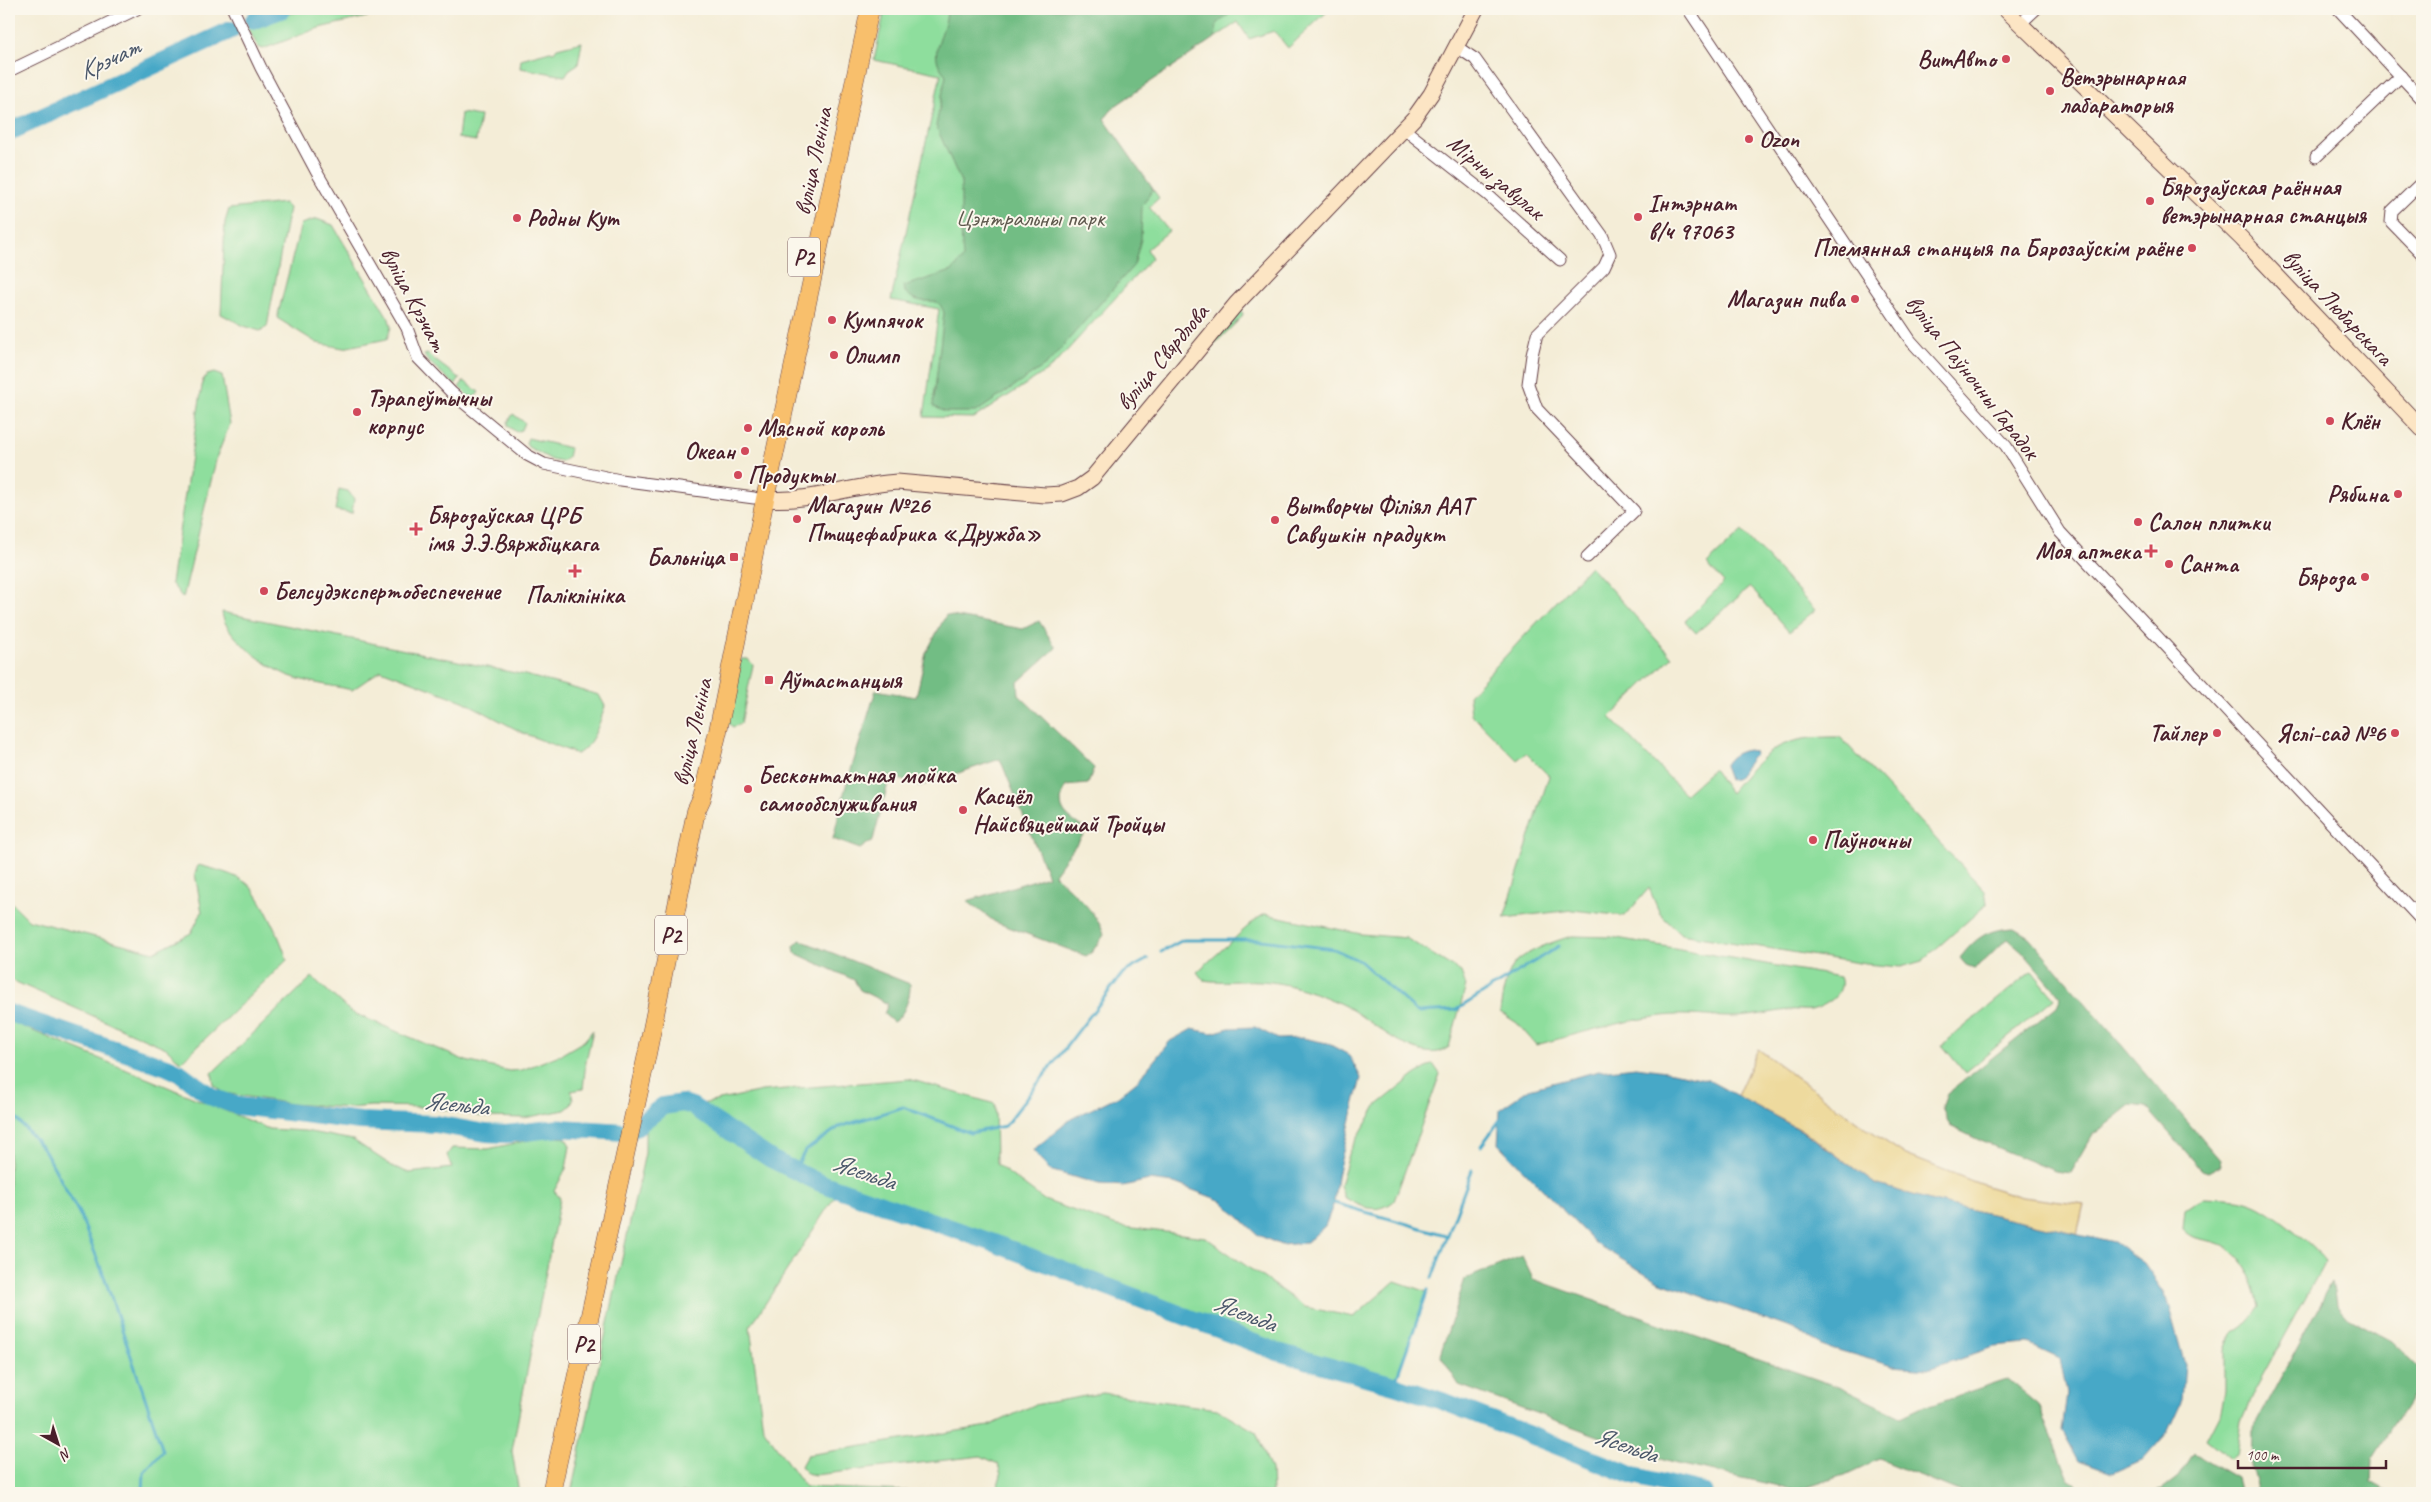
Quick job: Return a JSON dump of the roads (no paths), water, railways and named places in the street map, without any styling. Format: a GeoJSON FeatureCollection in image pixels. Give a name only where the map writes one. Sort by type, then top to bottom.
{"type":"FeatureCollection","features":[{"type":"Feature","properties":{"kind":"main road","name":"вуліца Леніна"},"geometry":{"type":"LineString","coordinates":[[759,499],[857,9]]}},
{"type":"Feature","properties":{"kind":"main road","name":"вуліца Леніна"},"geometry":{"type":"LineString","coordinates":[[552,1493],[646,1059],[696,811],[695,796],[759,499],[870,9]]}},
{"type":"Feature","properties":{"kind":"main road","name":"вуліца Свярдлова"},"geometry":{"type":"LineString","coordinates":[[759,499],[798,500],[879,483],[897,482],[1045,495],[1062,494],[1078,488],[1104,466],[1136,424],[1236,304],[1404,129],[1431,94],[1476,9]]}},
{"type":"Feature","properties":{"kind":"main road","name":"вуліца Любарскага"},"geometry":{"type":"LineString","coordinates":[[2005,9],[2242,238],[2422,429]]}},
{"type":"Feature","properties":{"kind":"street"},"geometry":{"type":"LineString","coordinates":[[9,71],[136,9]]}},
{"type":"Feature","properties":{"kind":"street","name":"вуліца Крэчат"},"geometry":{"type":"LineString","coordinates":[[233,9],[261,68],[316,171],[407,328],[418,358],[436,379],[527,455],[544,464],[620,480],[759,499]]}},
{"type":"Feature","properties":{"kind":"street","name":"вуліца Паўночны Гарадок"},"geometry":{"type":"LineString","coordinates":[[1688,9],[1911,341],[2006,446],[2060,532],[2422,921]]}},
{"type":"Feature","properties":{"kind":"street"},"geometry":{"type":"LineString","coordinates":[[2020,24],[2036,9]]}},
{"type":"Feature","properties":{"kind":"street"},"geometry":{"type":"LineString","coordinates":[[2338,9],[2422,99]]}},
{"type":"Feature","properties":{"kind":"street"},"geometry":{"type":"LineString","coordinates":[[1456,47],[1475,59],[1602,235],[1610,254],[1604,267],[1537,334],[1528,384],[1538,409],[1634,511],[1587,557]]}},
{"type":"Feature","properties":{"kind":"street"},"geometry":{"type":"LineString","coordinates":[[2316,157],[2402,76]]}},
{"type":"Feature","properties":{"kind":"street","name":"Мірны завулак"},"geometry":{"type":"LineString","coordinates":[[1404,129],[1488,195],[1560,260]]}},
{"type":"Feature","properties":{"kind":"street"},"geometry":{"type":"LineString","coordinates":[[2422,182],[2392,211],[2392,222],[2422,254]]}},
{"type":"Feature","properties":{"kind":"water"},"geometry":{"type":"Polygon","coordinates":[[[1747,750],[1754,751],[1755,754],[1736,779],[1729,780],[1724,766],[1734,755],[1747,750]]]}},
{"type":"Feature","properties":{"kind":"water"},"geometry":{"type":"Polygon","coordinates":[[[1255,1027],[1278,1039],[1303,1038],[1327,1043],[1349,1055],[1361,1078],[1337,1176],[1334,1203],[1325,1226],[1306,1243],[1281,1245],[1258,1235],[1222,1201],[1174,1183],[1149,1180],[1123,1186],[1099,1184],[1049,1170],[1033,1150],[1071,1119],[1118,1096],[1138,1080],[1170,1041],[1192,1029],[1212,1033],[1229,1028],[1255,1027]]]}},
{"type":"Feature","properties":{"kind":"water"},"geometry":{"type":"Polygon","coordinates":[[[1636,1067],[1673,1072],[1708,1080],[1806,1133],[1875,1184],[1937,1202],[2114,1242],[2144,1263],[2165,1293],[2185,1365],[2182,1400],[2167,1433],[2144,1459],[2112,1473],[2079,1461],[2062,1430],[2067,1393],[2060,1359],[2028,1344],[1994,1347],[1928,1369],[1893,1366],[1824,1346],[1793,1329],[1658,1281],[1596,1244],[1498,1144],[1500,1109],[1529,1089],[1599,1071],[1636,1067]]]}},
{"type":"Feature","properties":{"kind":"waterway","name":"Крэчат"},"geometry":{"type":"LineString","coordinates":[[254,20],[283,9]]}},
{"type":"Feature","properties":{"kind":"waterway","name":"Крэчат"},"geometry":{"type":"LineString","coordinates":[[9,132],[231,30]]}},
{"type":"Feature","properties":{"kind":"waterway"},"geometry":{"type":"LineString","coordinates":[[1161,952],[1183,940],[1261,940],[1334,949],[1360,961],[1417,1012],[1456,1010],[1559,946]]}},
{"type":"Feature","properties":{"kind":"waterway"},"geometry":{"type":"LineString","coordinates":[[794,1171],[805,1151],[839,1127],[903,1107],[970,1133],[1005,1126],[1123,973],[1148,959]]}},
{"type":"Feature","properties":{"kind":"waterway","name":"Ясельда"},"geometry":{"type":"LineString","coordinates":[[9,1013],[167,1067],[180,1073],[212,1097],[238,1106],[360,1121],[435,1124],[486,1133],[506,1134],[561,1128],[624,1132],[633,1129],[663,1106],[683,1103],[692,1106],[771,1159],[818,1182],[991,1242],[1278,1352],[1394,1385],[1445,1402],[1634,1476],[1705,1493]]}},
{"type":"Feature","properties":{"kind":"waterway"},"geometry":{"type":"LineString","coordinates":[[9,1110],[45,1151],[80,1215],[104,1276],[163,1451],[144,1472],[143,1493]]}},
{"type":"Feature","properties":{"kind":"waterway"},"geometry":{"type":"LineString","coordinates":[[1481,1146],[1500,1120]]}},
{"type":"Feature","properties":{"kind":"waterway"},"geometry":{"type":"LineString","coordinates":[[1432,1278],[1472,1170]]}},
{"type":"Feature","properties":{"kind":"waterway"},"geometry":{"type":"LineString","coordinates":[[1334,1203],[1446,1235]]}},
{"type":"Feature","properties":{"kind":"waterway"},"geometry":{"type":"LineString","coordinates":[[1394,1385],[1428,1290]]}},
{"type":"Feature","properties":{"kind":"place","name":"ВитАвто"},"geometry":{"type":"Point","coordinates":[2006,59]}},
{"type":"Feature","properties":{"kind":"place","name":"Ветэрынарная лабараторыя"},"geometry":{"type":"Point","coordinates":[2050,91]}},
{"type":"Feature","properties":{"kind":"place","name":"Ozon"},"geometry":{"type":"Point","coordinates":[1749,139]}},
{"type":"Feature","properties":{"kind":"place","name":"Бярозаўская раённая ветэрынарная станцыя"},"geometry":{"type":"Point","coordinates":[2150,201]}},
{"type":"Feature","properties":{"kind":"place","name":"Інтэрнат в/ч 97063"},"geometry":{"type":"Point","coordinates":[1638,217]}},
{"type":"Feature","properties":{"kind":"place","name":"Родны Кут"},"geometry":{"type":"Point","coordinates":[517,218]}},
{"type":"Feature","properties":{"kind":"place","name":"Племянная станцыя па Бярозаўскім раёне"},"geometry":{"type":"Point","coordinates":[2192,248]}},
{"type":"Feature","properties":{"kind":"place","name":"Магазин пива"},"geometry":{"type":"Point","coordinates":[1855,299]}},
{"type":"Feature","properties":{"kind":"place","name":"Кумпячок"},"geometry":{"type":"Point","coordinates":[832,320]}},
{"type":"Feature","properties":{"kind":"place","name":"Олимп"},"geometry":{"type":"Point","coordinates":[834,355]}},
{"type":"Feature","properties":{"kind":"place","name":"Тэрапеўтычны корпус"},"geometry":{"type":"Point","coordinates":[357,412]}},
{"type":"Feature","properties":{"kind":"place","name":"Клён"},"geometry":{"type":"Point","coordinates":[2330,421]}},
{"type":"Feature","properties":{"kind":"place","name":"Мясной король"},"geometry":{"type":"Point","coordinates":[748,428]}},
{"type":"Feature","properties":{"kind":"place","name":"Океан"},"geometry":{"type":"Point","coordinates":[745,451]}},
{"type":"Feature","properties":{"kind":"place","name":"Продукты"},"geometry":{"type":"Point","coordinates":[738,475]}},
{"type":"Feature","properties":{"kind":"place","name":"Рябина"},"geometry":{"type":"Point","coordinates":[2398,494]}},
{"type":"Feature","properties":{"kind":"place","name":"Магазин №26 Птицефабрика «Дружба»"},"geometry":{"type":"Point","coordinates":[797,519]}},
{"type":"Feature","properties":{"kind":"place","name":"Вытворчы Філіял ААТ Савушкін прадукт"},"geometry":{"type":"Point","coordinates":[1275,520]}},
{"type":"Feature","properties":{"kind":"place","name":"Салон плитки"},"geometry":{"type":"Point","coordinates":[2138,522]}},
{"type":"Feature","properties":{"kind":"place","name":"Бярозаўская ЦРБ імя Э.Э.Вяржбіцкага"},"geometry":{"type":"Point","coordinates":[416,529]}},
{"type":"Feature","properties":{"kind":"place","name":"Моя аптека"},"geometry":{"type":"Point","coordinates":[2151,551]}},
{"type":"Feature","properties":{"kind":"place","name":"Бальніца"},"geometry":{"type":"Point","coordinates":[734,557]}},
{"type":"Feature","properties":{"kind":"place","name":"Санта"},"geometry":{"type":"Point","coordinates":[2169,564]}},
{"type":"Feature","properties":{"kind":"place","name":"Паліклініка"},"geometry":{"type":"Point","coordinates":[575,571]}},
{"type":"Feature","properties":{"kind":"place","name":"Бяроза"},"geometry":{"type":"Point","coordinates":[2365,577]}},
{"type":"Feature","properties":{"kind":"place","name":"Белсудэкспертобеспечение"},"geometry":{"type":"Point","coordinates":[264,591]}},
{"type":"Feature","properties":{"kind":"place","name":"Аўтастанцыя"},"geometry":{"type":"Point","coordinates":[769,680]}},
{"type":"Feature","properties":{"kind":"place","name":"Тайлер"},"geometry":{"type":"Point","coordinates":[2217,733]}},
{"type":"Feature","properties":{"kind":"place","name":"Яслі-сад №6"},"geometry":{"type":"Point","coordinates":[2395,733]}},
{"type":"Feature","properties":{"kind":"place","name":"Бесконтактная мойка самообслуживания"},"geometry":{"type":"Point","coordinates":[748,789]}},
{"type":"Feature","properties":{"kind":"place","name":"Касцёл Найсвяцейшай Тройцы"},"geometry":{"type":"Point","coordinates":[963,810]}},
{"type":"Feature","properties":{"kind":"place","name":"Паўночны"},"geometry":{"type":"Point","coordinates":[1813,840]}},
{"type":"Feature","properties":{"kind":"park label","name":"Цэнтральны парк"},"geometry":{"type":"Point","coordinates":[1030,218]}}]}
